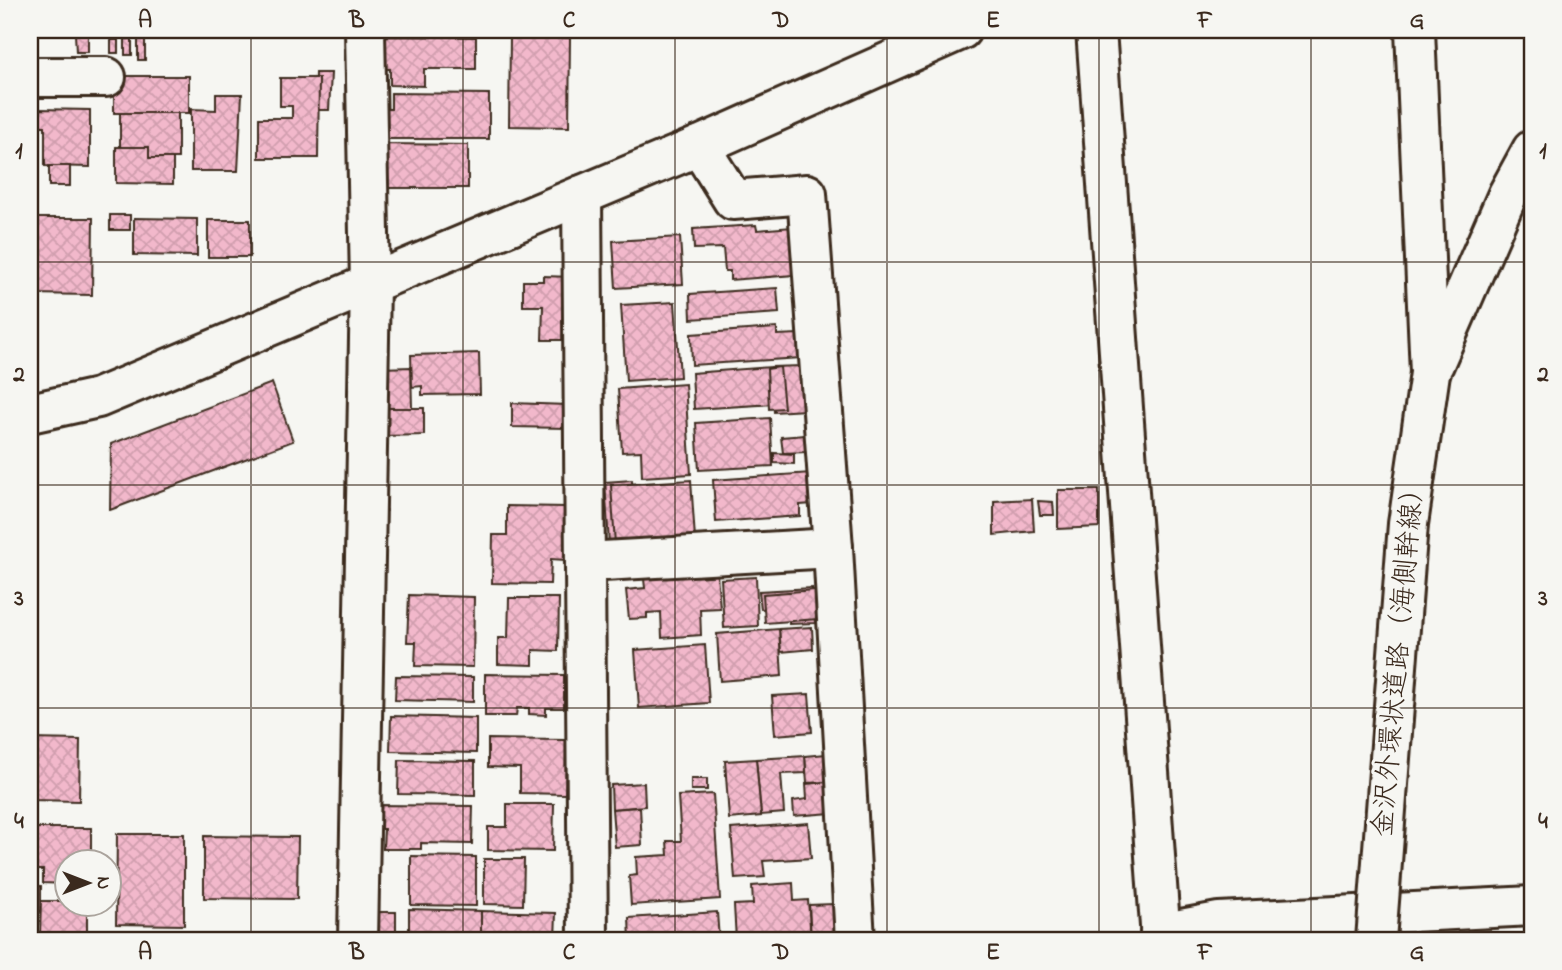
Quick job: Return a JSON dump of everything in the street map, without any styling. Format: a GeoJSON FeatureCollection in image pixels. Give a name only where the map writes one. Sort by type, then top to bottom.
{"type":"FeatureCollection","features":[{"type":"Feature","properties":{"kind":"street"},"geometry":{"type":"LineString","coordinates":[[358,940],[370,284],[365,30]]}},
{"type":"Feature","properties":{"kind":"street"},"geometry":{"type":"LineString","coordinates":[[30,413],[98,398],[699,146],[961,30]]}},
{"type":"Feature","properties":{"kind":"street"},"geometry":{"type":"LineString","coordinates":[[1096,30],[1160,936],[1219,922],[1532,906]]}},
{"type":"Feature","properties":{"kind":"street","name":"金沢外環状道路（海側幹線）"},"geometry":{"type":"LineString","coordinates":[[1376,940],[1408,524],[1430,373],[1415,30]]}},
{"type":"Feature","properties":{"kind":"street"},"geometry":{"type":"LineString","coordinates":[[30,77],[106,77]]}},
{"type":"Feature","properties":{"kind":"street"},"geometry":{"type":"LineString","coordinates":[[699,146],[733,200],[807,194],[833,548],[855,940]]}},
{"type":"Feature","properties":{"kind":"street","name":"金沢外環状道路（海側幹線）"},"geometry":{"type":"LineString","coordinates":[[1430,373],[1508,194],[1532,150]]}},
{"type":"Feature","properties":{"kind":"street"},"geometry":{"type":"LineString","coordinates":[[582,195],[588,940]]}},
{"type":"Feature","properties":{"kind":"street"},"geometry":{"type":"LineString","coordinates":[[584,562],[833,548]]}},
{"type":"Feature","properties":{"kind":"building"},"geometry":{"type":"Polygon","coordinates":[[[557,30],[557,33],[492,32],[557,30]]]}},
{"type":"Feature","properties":{"kind":"building"},"geometry":{"type":"Polygon","coordinates":[[[75,34],[88,34],[88,52],[76,52],[75,34]]]}},
{"type":"Feature","properties":{"kind":"building"},"geometry":{"type":"Polygon","coordinates":[[[384,36],[476,37],[476,69],[424,69],[424,86],[390,85],[390,69],[384,69],[384,36]]]}},
{"type":"Feature","properties":{"kind":"building"},"geometry":{"type":"Polygon","coordinates":[[[510,37],[570,38],[569,127],[509,126],[510,37]]]}},
{"type":"Feature","properties":{"kind":"building"},"geometry":{"type":"Polygon","coordinates":[[[125,39],[132,39],[132,55],[125,55],[125,39]]]}},
{"type":"Feature","properties":{"kind":"building"},"geometry":{"type":"Polygon","coordinates":[[[138,39],[145,39],[145,60],[138,60],[138,39]]]}},
{"type":"Feature","properties":{"kind":"building"},"geometry":{"type":"Polygon","coordinates":[[[111,40],[118,40],[118,53],[111,53],[111,40]]]}},
{"type":"Feature","properties":{"kind":"building"},"geometry":{"type":"Polygon","coordinates":[[[315,73],[331,73],[329,110],[314,110],[315,73]]]}},
{"type":"Feature","properties":{"kind":"building"},"geometry":{"type":"Polygon","coordinates":[[[114,76],[189,76],[189,113],[114,113],[114,76]]]}},
{"type":"Feature","properties":{"kind":"building"},"geometry":{"type":"Polygon","coordinates":[[[280,78],[319,78],[318,158],[259,158],[259,118],[292,118],[292,106],[280,106],[280,78]]]}},
{"type":"Feature","properties":{"kind":"building"},"geometry":{"type":"Polygon","coordinates":[[[391,93],[489,94],[489,139],[379,139],[379,109],[391,109],[391,93]]]}},
{"type":"Feature","properties":{"kind":"building"},"geometry":{"type":"Polygon","coordinates":[[[216,94],[242,94],[238,171],[191,171],[191,109],[216,110],[216,94]]]}},
{"type":"Feature","properties":{"kind":"building"},"geometry":{"type":"Polygon","coordinates":[[[38,109],[90,110],[90,167],[45,166],[45,126],[38,126],[38,109]]]}},
{"type":"Feature","properties":{"kind":"building"},"geometry":{"type":"Polygon","coordinates":[[[120,113],[178,113],[178,158],[149,158],[149,147],[120,147],[120,113]]]}},
{"type":"Feature","properties":{"kind":"building"},"geometry":{"type":"Polygon","coordinates":[[[388,144],[468,145],[468,188],[388,188],[388,144]]]}},
{"type":"Feature","properties":{"kind":"building"},"geometry":{"type":"Polygon","coordinates":[[[116,147],[149,147],[149,158],[173,158],[173,184],[116,183],[116,147]]]}},
{"type":"Feature","properties":{"kind":"building"},"geometry":{"type":"Polygon","coordinates":[[[30,163],[36,163],[36,184],[30,184],[30,163]]]}},
{"type":"Feature","properties":{"kind":"building"},"geometry":{"type":"Polygon","coordinates":[[[49,166],[70,166],[70,186],[49,186],[49,166]]]}},
{"type":"Feature","properties":{"kind":"building"},"geometry":{"type":"Polygon","coordinates":[[[110,215],[130,215],[130,230],[110,230],[110,215]]]}},
{"type":"Feature","properties":{"kind":"building"},"geometry":{"type":"Polygon","coordinates":[[[30,218],[93,218],[92,295],[30,294],[30,218]]]}},
{"type":"Feature","properties":{"kind":"building"},"geometry":{"type":"Polygon","coordinates":[[[134,218],[197,219],[197,256],[134,255],[134,218]]]}},
{"type":"Feature","properties":{"kind":"building"},"geometry":{"type":"Polygon","coordinates":[[[208,220],[250,220],[250,257],[208,257],[208,220]]]}},
{"type":"Feature","properties":{"kind":"building"},"geometry":{"type":"Polygon","coordinates":[[[756,225],[757,230],[792,227],[794,275],[730,280],[730,271],[725,271],[723,248],[694,249],[693,229],[756,225]]]}},
{"type":"Feature","properties":{"kind":"building"},"geometry":{"type":"Polygon","coordinates":[[[680,237],[683,284],[616,288],[613,241],[680,237]]]}},
{"type":"Feature","properties":{"kind":"building"},"geometry":{"type":"Polygon","coordinates":[[[543,276],[572,277],[570,340],[542,340],[543,306],[523,306],[523,281],[543,281],[543,276]]]}},
{"type":"Feature","properties":{"kind":"building"},"geometry":{"type":"Polygon","coordinates":[[[777,288],[779,313],[691,319],[690,294],[777,288]]]}},
{"type":"Feature","properties":{"kind":"building"},"geometry":{"type":"Polygon","coordinates":[[[675,302],[680,377],[626,381],[621,305],[675,302]]]}},
{"type":"Feature","properties":{"kind":"building"},"geometry":{"type":"Polygon","coordinates":[[[777,328],[777,335],[799,334],[801,358],[692,365],[691,334],[777,328]]]}},
{"type":"Feature","properties":{"kind":"building"},"geometry":{"type":"Polygon","coordinates":[[[479,353],[480,394],[422,395],[422,386],[412,387],[411,355],[479,353]]]}},
{"type":"Feature","properties":{"kind":"building"},"geometry":{"type":"Polygon","coordinates":[[[802,366],[805,410],[774,412],[771,367],[802,366]]]}},
{"type":"Feature","properties":{"kind":"building"},"geometry":{"type":"Polygon","coordinates":[[[411,367],[412,408],[382,408],[381,368],[411,367]]]}},
{"type":"Feature","properties":{"kind":"building"},"geometry":{"type":"Polygon","coordinates":[[[771,367],[774,404],[694,409],[692,373],[771,367]]]}},
{"type":"Feature","properties":{"kind":"building"},"geometry":{"type":"Polygon","coordinates":[[[780,367],[784,408],[769,409],[767,369],[780,367]]]}},
{"type":"Feature","properties":{"kind":"building"},"geometry":{"type":"Polygon","coordinates":[[[272,383],[293,441],[110,510],[111,444],[272,383]]]}},
{"type":"Feature","properties":{"kind":"building"},"geometry":{"type":"Polygon","coordinates":[[[685,384],[691,474],[642,477],[641,451],[622,452],[618,389],[685,384]]]}},
{"type":"Feature","properties":{"kind":"building"},"geometry":{"type":"Polygon","coordinates":[[[512,403],[567,405],[567,428],[512,427],[512,403]]]}},
{"type":"Feature","properties":{"kind":"building"},"geometry":{"type":"Polygon","coordinates":[[[382,408],[424,408],[424,435],[383,436],[382,408]]]}},
{"type":"Feature","properties":{"kind":"building"},"geometry":{"type":"Polygon","coordinates":[[[770,418],[773,466],[699,470],[696,423],[770,418]]]}},
{"type":"Feature","properties":{"kind":"building"},"geometry":{"type":"Polygon","coordinates":[[[805,435],[806,452],[783,453],[781,437],[805,435]]]}},
{"type":"Feature","properties":{"kind":"building"},"geometry":{"type":"Polygon","coordinates":[[[774,453],[794,454],[794,464],[774,463],[774,453]]]}},
{"type":"Feature","properties":{"kind":"building"},"geometry":{"type":"Polygon","coordinates":[[[811,473],[812,504],[800,505],[800,516],[716,522],[713,480],[811,473]]]}},
{"type":"Feature","properties":{"kind":"building"},"geometry":{"type":"Polygon","coordinates":[[[632,480],[636,542],[609,544],[605,482],[632,480]]]}},
{"type":"Feature","properties":{"kind":"building"},"geometry":{"type":"Polygon","coordinates":[[[691,480],[695,539],[615,544],[611,485],[691,480]]]}},
{"type":"Feature","properties":{"kind":"building"},"geometry":{"type":"Polygon","coordinates":[[[1058,490],[1099,490],[1099,527],[1058,529],[1058,490]]]}},
{"type":"Feature","properties":{"kind":"building"},"geometry":{"type":"Polygon","coordinates":[[[1032,499],[1034,531],[994,535],[994,501],[1032,499]]]}},
{"type":"Feature","properties":{"kind":"building"},"geometry":{"type":"Polygon","coordinates":[[[1038,501],[1053,502],[1054,515],[1040,515],[1038,501]]]}},
{"type":"Feature","properties":{"kind":"building"},"geometry":{"type":"Polygon","coordinates":[[[507,506],[566,507],[565,560],[551,559],[550,584],[492,583],[493,535],[507,535],[507,506]]]}},
{"type":"Feature","properties":{"kind":"building"},"geometry":{"type":"Polygon","coordinates":[[[717,574],[720,608],[700,609],[701,635],[662,638],[661,612],[647,613],[647,618],[629,619],[626,590],[645,588],[644,579],[717,574]]]}},
{"type":"Feature","properties":{"kind":"building"},"geometry":{"type":"Polygon","coordinates":[[[756,577],[758,626],[724,628],[721,579],[756,577]]]}},
{"type":"Feature","properties":{"kind":"building"},"geometry":{"type":"Polygon","coordinates":[[[812,588],[815,623],[789,624],[789,608],[761,609],[759,591],[812,588]]]}},
{"type":"Feature","properties":{"kind":"building"},"geometry":{"type":"Polygon","coordinates":[[[815,590],[818,619],[765,623],[763,594],[815,590]]]}},
{"type":"Feature","properties":{"kind":"building"},"geometry":{"type":"Polygon","coordinates":[[[409,595],[474,597],[473,667],[415,666],[416,642],[407,642],[409,595]]]}},
{"type":"Feature","properties":{"kind":"building"},"geometry":{"type":"Polygon","coordinates":[[[509,598],[559,598],[558,651],[533,650],[533,665],[498,664],[498,638],[508,638],[509,598]]]}},
{"type":"Feature","properties":{"kind":"building"},"geometry":{"type":"Polygon","coordinates":[[[812,627],[813,649],[781,652],[779,629],[812,627]]]}},
{"type":"Feature","properties":{"kind":"building"},"geometry":{"type":"Polygon","coordinates":[[[779,629],[782,676],[720,681],[717,634],[779,629]]]}},
{"type":"Feature","properties":{"kind":"building"},"geometry":{"type":"Polygon","coordinates":[[[705,645],[709,703],[639,708],[635,650],[705,645]]]}},
{"type":"Feature","properties":{"kind":"building"},"geometry":{"type":"Polygon","coordinates":[[[485,674],[564,675],[564,708],[546,708],[546,715],[529,714],[529,708],[517,708],[516,716],[485,716],[485,674]]]}},
{"type":"Feature","properties":{"kind":"building"},"geometry":{"type":"Polygon","coordinates":[[[396,676],[473,677],[473,702],[395,700],[396,676]]]}},
{"type":"Feature","properties":{"kind":"building"},"geometry":{"type":"Polygon","coordinates":[[[809,694],[812,732],[775,735],[772,696],[809,694]]]}},
{"type":"Feature","properties":{"kind":"building"},"geometry":{"type":"Polygon","coordinates":[[[391,716],[476,718],[476,753],[390,751],[391,716]]]}},
{"type":"Feature","properties":{"kind":"building"},"geometry":{"type":"Polygon","coordinates":[[[30,739],[80,740],[79,801],[30,800],[30,739]]]}},
{"type":"Feature","properties":{"kind":"building"},"geometry":{"type":"Polygon","coordinates":[[[488,739],[566,740],[565,794],[520,793],[520,768],[488,767],[488,739]]]}},
{"type":"Feature","properties":{"kind":"building"},"geometry":{"type":"Polygon","coordinates":[[[826,754],[828,782],[807,783],[805,756],[826,754]]]}},
{"type":"Feature","properties":{"kind":"building"},"geometry":{"type":"Polygon","coordinates":[[[805,756],[806,773],[781,774],[784,813],[761,815],[756,759],[805,756]]]}},
{"type":"Feature","properties":{"kind":"building"},"geometry":{"type":"Polygon","coordinates":[[[756,759],[761,816],[729,819],[725,761],[756,759]]]}},
{"type":"Feature","properties":{"kind":"building"},"geometry":{"type":"Polygon","coordinates":[[[399,760],[475,761],[475,795],[398,794],[399,760]]]}},
{"type":"Feature","properties":{"kind":"building"},"geometry":{"type":"Polygon","coordinates":[[[691,779],[707,779],[707,790],[691,790],[691,779]]]}},
{"type":"Feature","properties":{"kind":"building"},"geometry":{"type":"Polygon","coordinates":[[[828,782],[831,813],[794,816],[793,801],[807,799],[806,784],[828,782]]]}},
{"type":"Feature","properties":{"kind":"building"},"geometry":{"type":"Polygon","coordinates":[[[644,783],[645,806],[612,809],[611,785],[644,783]]]}},
{"type":"Feature","properties":{"kind":"building"},"geometry":{"type":"Polygon","coordinates":[[[713,794],[720,899],[631,905],[629,876],[637,875],[636,857],[668,855],[667,841],[681,841],[678,796],[713,794]]]}},
{"type":"Feature","properties":{"kind":"building"},"geometry":{"type":"Polygon","coordinates":[[[507,804],[554,804],[553,851],[488,850],[488,827],[507,827],[507,804]]]}},
{"type":"Feature","properties":{"kind":"building"},"geometry":{"type":"Polygon","coordinates":[[[378,805],[473,806],[472,844],[421,843],[421,849],[383,849],[384,829],[378,829],[378,805]]]}},
{"type":"Feature","properties":{"kind":"building"},"geometry":{"type":"Polygon","coordinates":[[[640,807],[642,845],[615,847],[612,809],[640,807]]]}},
{"type":"Feature","properties":{"kind":"building"},"geometry":{"type":"Polygon","coordinates":[[[808,823],[811,858],[763,861],[765,877],[735,879],[731,829],[808,823]]]}},
{"type":"Feature","properties":{"kind":"building"},"geometry":{"type":"Polygon","coordinates":[[[30,828],[91,828],[91,848],[52,848],[52,883],[43,883],[43,870],[30,870],[30,828]]]}},
{"type":"Feature","properties":{"kind":"building"},"geometry":{"type":"Polygon","coordinates":[[[117,834],[184,834],[184,925],[116,924],[116,918],[122,918],[122,848],[117,848],[117,834]]]}},
{"type":"Feature","properties":{"kind":"building"},"geometry":{"type":"Polygon","coordinates":[[[204,836],[298,837],[297,899],[204,898],[204,836]]]}},
{"type":"Feature","properties":{"kind":"building"},"geometry":{"type":"Polygon","coordinates":[[[411,856],[476,857],[476,906],[411,905],[411,856]]]}},
{"type":"Feature","properties":{"kind":"building"},"geometry":{"type":"Polygon","coordinates":[[[484,859],[524,859],[523,905],[484,904],[484,859]]]}},
{"type":"Feature","properties":{"kind":"building"},"geometry":{"type":"Polygon","coordinates":[[[793,883],[794,901],[808,900],[811,940],[736,940],[734,905],[753,904],[752,886],[793,883]]]}},
{"type":"Feature","properties":{"kind":"building"},"geometry":{"type":"Polygon","coordinates":[[[30,886],[41,886],[41,911],[30,911],[30,886]]]}},
{"type":"Feature","properties":{"kind":"building"},"geometry":{"type":"Polygon","coordinates":[[[41,901],[52,901],[52,918],[87,918],[87,936],[40,935],[41,901]]]}},
{"type":"Feature","properties":{"kind":"building"},"geometry":{"type":"Polygon","coordinates":[[[833,904],[836,936],[811,938],[809,905],[833,904]]]}},
{"type":"Feature","properties":{"kind":"building"},"geometry":{"type":"Polygon","coordinates":[[[409,909],[481,911],[481,940],[409,940],[409,909]]]}},
{"type":"Feature","properties":{"kind":"building"},"geometry":{"type":"Polygon","coordinates":[[[481,911],[556,913],[555,940],[481,940],[481,911]]]}},
{"type":"Feature","properties":{"kind":"building"},"geometry":{"type":"Polygon","coordinates":[[[374,912],[396,912],[396,940],[373,939],[374,912]]]}},
{"type":"Feature","properties":{"kind":"building"},"geometry":{"type":"Polygon","coordinates":[[[717,912],[719,940],[630,940],[629,918],[717,912]]]}}]}
